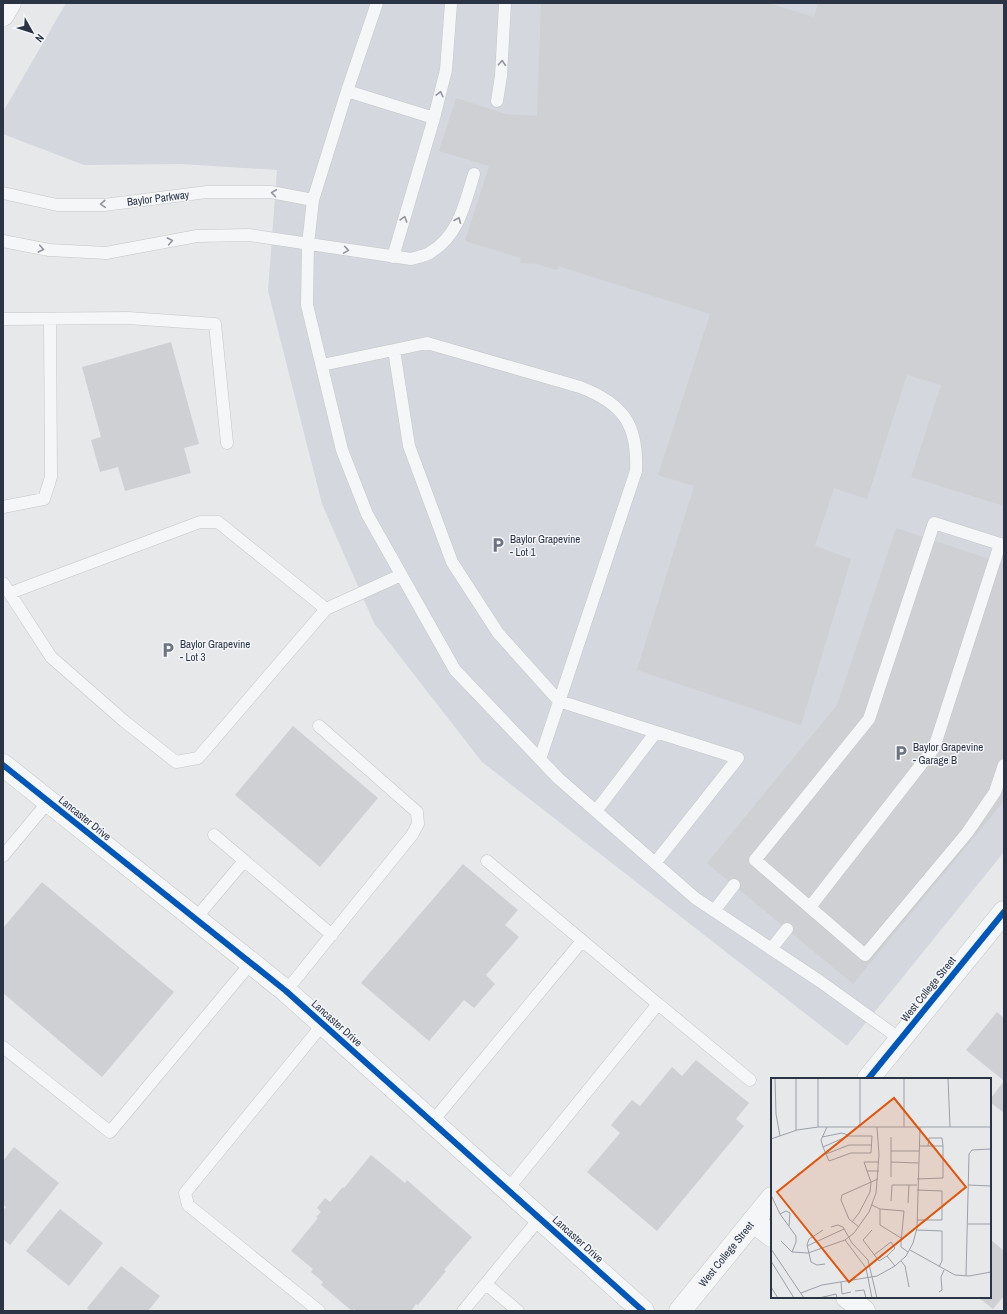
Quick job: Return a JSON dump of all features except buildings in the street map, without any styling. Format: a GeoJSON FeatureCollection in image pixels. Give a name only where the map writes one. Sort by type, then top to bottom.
{"type":"FeatureCollection","features":[{"type":"Feature","properties":{"kind":"street"},"geometry":{"type":"LineString","coordinates":[[3,15],[10,3]]}},
{"type":"Feature","properties":{"kind":"street","name":"Lancaster Drive"},"geometry":{"type":"LineString","coordinates":[[3,765],[286,991],[644,1311]]}},
{"type":"Feature","properties":{"kind":"street","name":"West College Street"},"geometry":{"type":"LineString","coordinates":[[869,1078],[900,1039],[1001,923]]}},
{"type":"Feature","properties":{"kind":"street","name":"West College Street"},"geometry":{"type":"LineString","coordinates":[[680,1311],[771,1199]]}},
{"type":"Feature","properties":{"kind":"street"},"geometry":{"type":"LineString","coordinates":[[753,1221],[771,1235]]}},
{"type":"Feature","properties":{"kind":"street"},"geometry":{"type":"LineString","coordinates":[[848,1298],[864,1311]]}},
{"type":"Feature","properties":{"kind":"lane"},"geometry":{"type":"LineString","coordinates":[[377,3],[347,91],[313,200],[308,244],[307,304],[342,450],[367,514],[455,670],[558,778],[695,898],[900,1039]]}},
{"type":"Feature","properties":{"kind":"lane"},"geometry":{"type":"LineString","coordinates":[[393,257],[434,118],[446,70],[451,3]]}},
{"type":"Feature","properties":{"kind":"lane"},"geometry":{"type":"LineString","coordinates":[[497,102],[501,76],[505,3]]}},
{"type":"Feature","properties":{"kind":"lane"},"geometry":{"type":"LineString","coordinates":[[347,91],[434,118]]}},
{"type":"Feature","properties":{"kind":"lane"},"geometry":{"type":"LineString","coordinates":[[3,241],[49,250],[106,253],[197,236],[249,235],[410,259],[430,253],[447,240],[458,223],[474,174]]}},
{"type":"Feature","properties":{"kind":"lane","name":"Baylor Parkway"},"geometry":{"type":"LineString","coordinates":[[3,193],[57,205],[104,205],[207,192],[271,192],[313,200]]}},
{"type":"Feature","properties":{"kind":"lane"},"geometry":{"type":"LineString","coordinates":[[3,319],[128,318],[215,324],[227,443]]}},
{"type":"Feature","properties":{"kind":"lane"},"geometry":{"type":"LineString","coordinates":[[3,507],[44,499],[51,477],[50,319]]}},
{"type":"Feature","properties":{"kind":"lane"},"geometry":{"type":"LineString","coordinates":[[322,365],[427,343],[580,387],[601,395],[618,409],[631,428],[637,449],[636,471],[540,760]]}},
{"type":"Feature","properties":{"kind":"lane"},"geometry":{"type":"LineString","coordinates":[[394,350],[409,446],[452,562],[498,633],[559,701],[738,758],[655,863]]}},
{"type":"Feature","properties":{"kind":"lane"},"geometry":{"type":"LineString","coordinates":[[326,609],[218,522],[200,522],[7,588],[51,657],[124,721],[176,762],[198,758],[326,609],[402,575]]}},
{"type":"Feature","properties":{"kind":"lane"},"geometry":{"type":"LineString","coordinates":[[810,908],[934,748],[1002,545],[934,524],[869,719],[754,860],[810,908],[865,955],[967,833],[995,792],[1004,765]]}},
{"type":"Feature","properties":{"kind":"lane"},"geometry":{"type":"LineString","coordinates":[[286,991],[412,835],[418,824],[417,812],[319,726]]}},
{"type":"Feature","properties":{"kind":"lane"},"geometry":{"type":"LineString","coordinates":[[596,811],[656,732]]}},
{"type":"Feature","properties":{"kind":"lane"},"geometry":{"type":"LineString","coordinates":[[3,856],[48,802]]}},
{"type":"Feature","properties":{"kind":"lane"},"geometry":{"type":"LineString","coordinates":[[214,836],[332,935]]}},
{"type":"Feature","properties":{"kind":"lane"},"geometry":{"type":"LineString","coordinates":[[195,919],[244,861]]}},
{"type":"Feature","properties":{"kind":"lane"},"geometry":{"type":"LineString","coordinates":[[487,861],[750,1080]]}},
{"type":"Feature","properties":{"kind":"lane"},"geometry":{"type":"LineString","coordinates":[[714,911],[734,885]]}},
{"type":"Feature","properties":{"kind":"lane"},"geometry":{"type":"LineString","coordinates":[[771,949],[787,929]]}},
{"type":"Feature","properties":{"kind":"lane"},"geometry":{"type":"LineString","coordinates":[[432,1122],[582,941]]}},
{"type":"Feature","properties":{"kind":"lane"},"geometry":{"type":"LineString","coordinates":[[3,1047],[110,1132],[251,963]]}},
{"type":"Feature","properties":{"kind":"lane"},"geometry":{"type":"LineString","coordinates":[[508,1189],[658,1004]]}},
{"type":"Feature","properties":{"kind":"lane"},"geometry":{"type":"LineString","coordinates":[[319,1311],[188,1205],[185,1193],[323,1024]]}},
{"type":"Feature","properties":{"kind":"lane"},"geometry":{"type":"LineString","coordinates":[[464,1311],[540,1218]]}},
{"type":"Feature","properties":{"kind":"lane"},"geometry":{"type":"LineString","coordinates":[[486,1284],[518,1311]]}},
{"type":"Feature","properties":{"kind":"shaded area"},"geometry":{"type":"Polygon","coordinates":[[[66,3],[1004,3],[1004,852],[847,1046],[482,762],[374,623],[322,504],[268,291],[277,170],[181,164],[84,165],[3,134],[3,112],[66,3]]]}},
{"type":"Feature","properties":{"kind":"cycle path"},"geometry":{"type":"LineString","coordinates":[[3,765],[286,991],[643,1311]]}},
{"type":"Feature","properties":{"kind":"cycle path"},"geometry":{"type":"LineString","coordinates":[[869,1078],[1004,912]]}},
{"type":"Feature","properties":{"kind":"place","name":"Baylor Grapevine - Lot 1"},"geometry":{"type":"Point","coordinates":[498,545]}},
{"type":"Feature","properties":{"kind":"place","name":"Baylor Grapevine - Lot 3"},"geometry":{"type":"Point","coordinates":[168,650]}},
{"type":"Feature","properties":{"kind":"place","name":"Baylor Grapevine - Garage B"},"geometry":{"type":"Point","coordinates":[901,753]}}]}
